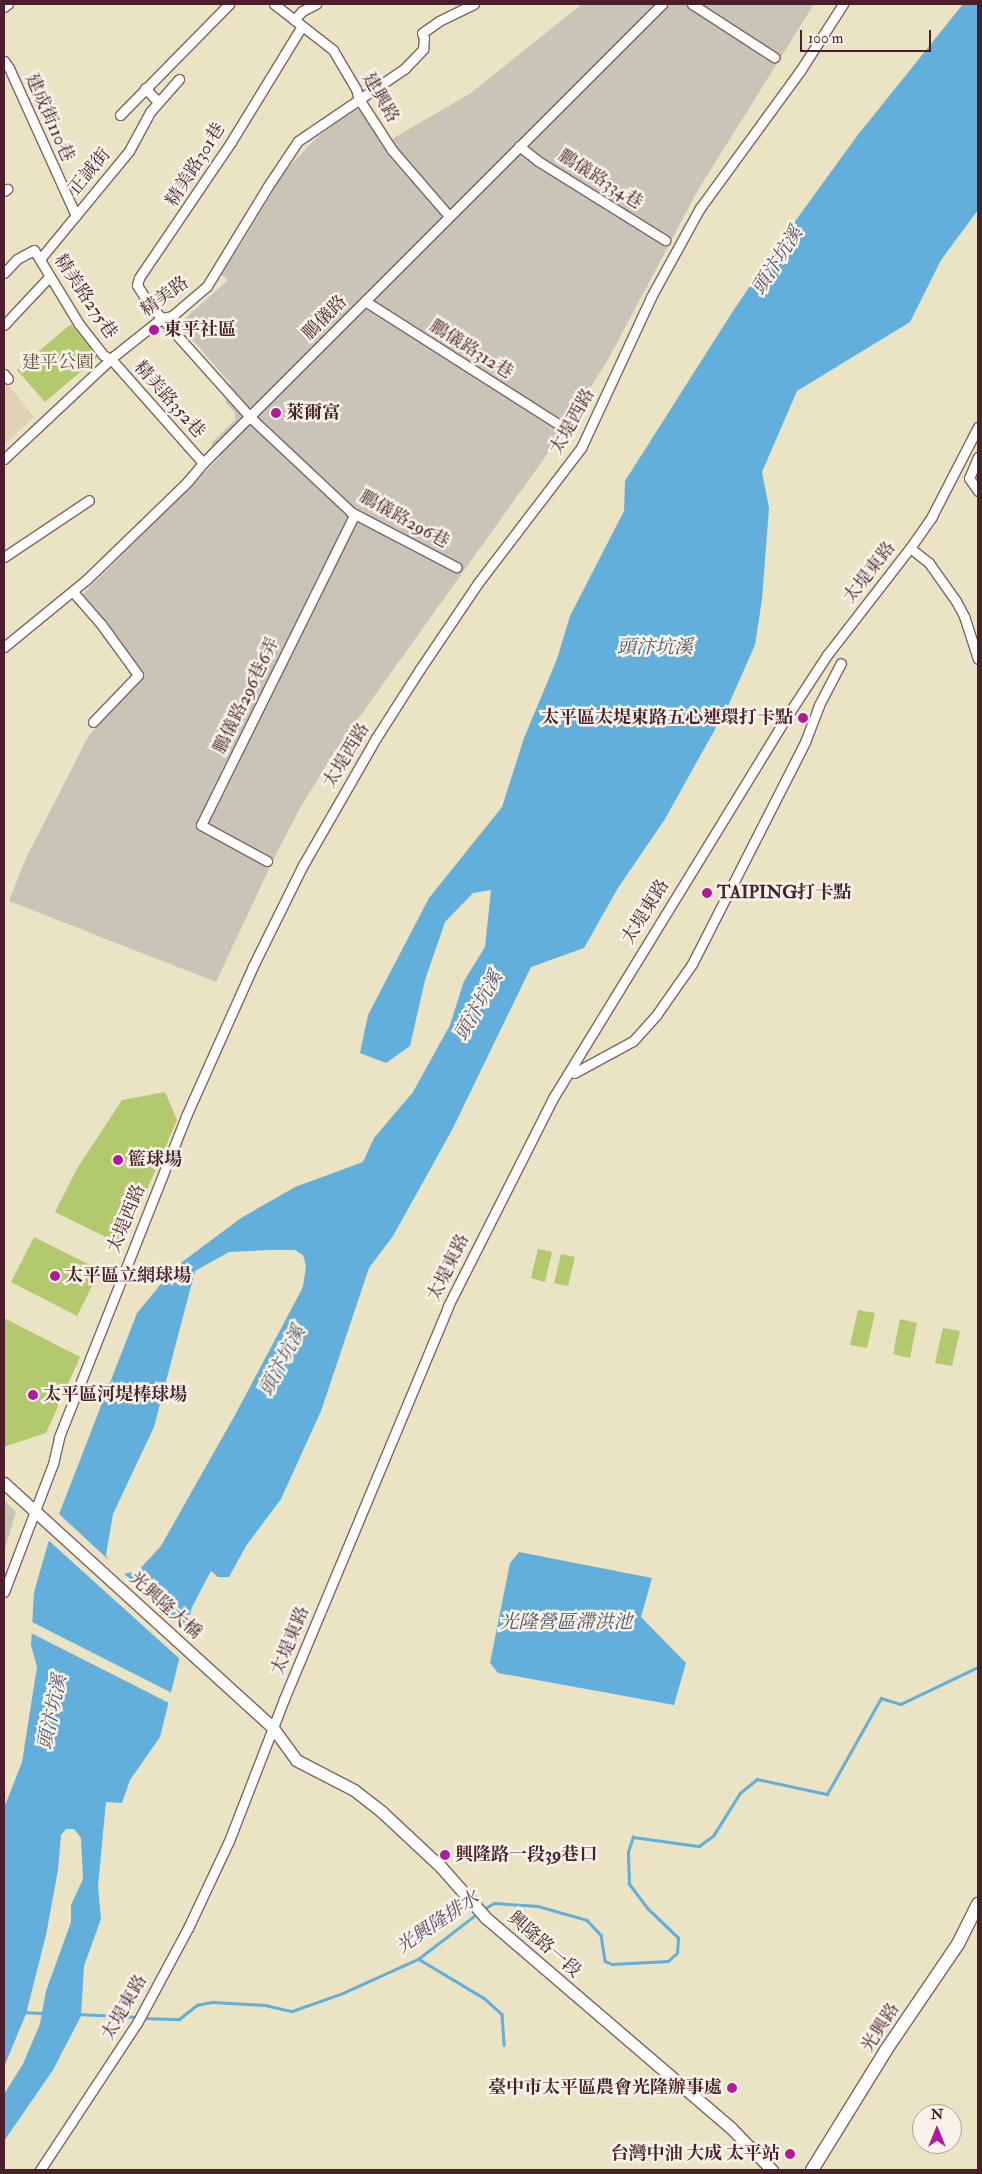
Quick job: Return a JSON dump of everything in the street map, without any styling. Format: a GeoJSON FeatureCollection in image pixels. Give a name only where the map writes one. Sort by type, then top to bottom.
{"type":"FeatureCollection","features":[{"type":"Feature","properties":{"kind":"main road","name":"光興路"},"geometry":{"type":"LineString","coordinates":[[812,2170],[834,2132],[958,1944],[978,1904]]}},
{"type":"Feature","properties":{"kind":"street"},"geometry":{"type":"LineString","coordinates":[[4,7],[8,4]]}},
{"type":"Feature","properties":{"kind":"street"},"geometry":{"type":"LineString","coordinates":[[120,115],[229,4]]}},
{"type":"Feature","properties":{"kind":"street","name":"建興路"},"geometry":{"type":"LineString","coordinates":[[274,4],[333,50],[356,89],[359,99],[392,150],[449,216]]}},
{"type":"Feature","properties":{"kind":"street"},"geometry":{"type":"LineString","coordinates":[[294,20],[302,11],[316,4]]}},
{"type":"Feature","properties":{"kind":"street","name":"精美路"},"geometry":{"type":"LineString","coordinates":[[4,459],[111,359],[162,318],[172,316],[207,286],[298,141],[404,69],[423,49],[424,38],[422,33],[438,21],[474,4]]}},
{"type":"Feature","properties":{"kind":"street","name":"鵬儀路"},"geometry":{"type":"LineString","coordinates":[[4,647],[73,592],[188,481],[203,463],[662,4]]}},
{"type":"Feature","properties":{"kind":"street"},"geometry":{"type":"LineString","coordinates":[[692,4],[774,57]]}},
{"type":"Feature","properties":{"kind":"street","name":"太堤西路"},"geometry":{"type":"LineString","coordinates":[[4,1592],[53,1464],[62,1428],[186,1116],[253,966],[303,865],[376,738],[420,669],[478,583],[581,448],[651,297],[700,208],[778,102],[843,4]]}},
{"type":"Feature","properties":{"kind":"street","name":"精美路301巷"},"geometry":{"type":"LineString","coordinates":[[162,318],[137,285],[139,278],[200,190],[302,26]]}},
{"type":"Feature","properties":{"kind":"street","name":"建成街110巷"},"geometry":{"type":"LineString","coordinates":[[4,61],[9,68],[76,216]]}},
{"type":"Feature","properties":{"kind":"street","name":"正誠街"},"geometry":{"type":"LineString","coordinates":[[40,259],[129,151],[150,112],[179,79]]}},
{"type":"Feature","properties":{"kind":"street"},"geometry":{"type":"LineString","coordinates":[[145,88],[158,102]]}},
{"type":"Feature","properties":{"kind":"street","name":"鵬儀路334巷"},"geometry":{"type":"LineString","coordinates":[[519,146],[538,161],[665,240]]}},
{"type":"Feature","properties":{"kind":"street","name":"精美路275巷"},"geometry":{"type":"LineString","coordinates":[[4,273],[17,259],[34,250],[79,324],[103,355],[111,359]]}},
{"type":"Feature","properties":{"kind":"street"},"geometry":{"type":"LineString","coordinates":[[4,325],[49,277]]}},
{"type":"Feature","properties":{"kind":"street","name":"鵬儀路312巷"},"geometry":{"type":"LineString","coordinates":[[365,301],[561,426]]}},
{"type":"Feature","properties":{"kind":"street","name":"鵬儀路296巷"},"geometry":{"type":"LineString","coordinates":[[162,318],[250,417],[355,514],[456,567]]}},
{"type":"Feature","properties":{"kind":"street","name":"精美路352巷"},"geometry":{"type":"LineString","coordinates":[[111,359],[203,463]]}},
{"type":"Feature","properties":{"kind":"street","name":"太堤東路"},"geometry":{"type":"LineString","coordinates":[[40,2170],[137,2023],[188,1928],[229,1841],[273,1728],[448,1306],[553,1098],[780,727],[827,655],[910,548],[932,516],[978,427]]}},
{"type":"Feature","properties":{"kind":"street"},"geometry":{"type":"LineString","coordinates":[[978,457],[969,478],[978,491]]}},
{"type":"Feature","properties":{"kind":"street"},"geometry":{"type":"LineString","coordinates":[[4,557],[89,500]]}},
{"type":"Feature","properties":{"kind":"street","name":"鵬儀路296巷6弄"},"geometry":{"type":"LineString","coordinates":[[267,861],[201,825],[355,514]]}},
{"type":"Feature","properties":{"kind":"street"},"geometry":{"type":"LineString","coordinates":[[910,548],[929,563],[933,572],[956,601],[964,616],[978,659]]}},
{"type":"Feature","properties":{"kind":"street"},"geometry":{"type":"LineString","coordinates":[[73,592],[101,624],[138,675],[93,722]]}},
{"type":"Feature","properties":{"kind":"street"},"geometry":{"type":"LineString","coordinates":[[574,1073],[633,1041],[657,1014],[692,964],[805,742],[819,705],[841,663]]}},
{"type":"Feature","properties":{"kind":"street","name":"光興隆大橋"},"geometry":{"type":"LineString","coordinates":[[4,1484],[273,1728]]}},
{"type":"Feature","properties":{"kind":"street","name":"興隆路一段"},"geometry":{"type":"LineString","coordinates":[[273,1728],[296,1760],[354,1790],[382,1812],[441,1867],[486,1918],[731,2128],[772,2170]]}},
{"type":"Feature","properties":{"kind":"shaded area"},"geometry":{"type":"Polygon","coordinates":[[[582,4],[814,4],[698,190],[610,356],[563,432],[335,751],[300,808],[277,852],[216,982],[9,901],[26,858],[89,735],[108,716],[133,683],[142,676],[137,679],[76,601],[220,457],[220,454],[211,452],[212,442],[235,420],[235,413],[225,402],[231,384],[180,326],[181,322],[228,280],[220,274],[229,258],[238,249],[285,171],[317,137],[355,109],[362,110],[384,147],[394,138],[471,93],[582,4]]]}},
{"type":"Feature","properties":{"kind":"shaded area"},"geometry":{"type":"Polygon","coordinates":[[[4,380],[34,417],[4,445],[4,380]]]}},
{"type":"Feature","properties":{"kind":"shaded area"},"geometry":{"type":"Polygon","coordinates":[[[4,1500],[16,1512],[4,1552],[4,1500]]]}},
{"type":"Feature","properties":{"kind":"green space","name":"建平公園"},"geometry":{"type":"Polygon","coordinates":[[[71,324],[99,356],[45,402],[17,370],[71,324]]]}},
{"type":"Feature","properties":{"kind":"green space"},"geometry":{"type":"Polygon","coordinates":[[[165,1092],[177,1120],[143,1199],[120,1244],[55,1212],[78,1167],[122,1100],[165,1092]]]}},
{"type":"Feature","properties":{"kind":"green space","name":"太平區立網球場"},"geometry":{"type":"Polygon","coordinates":[[[34,1237],[100,1270],[77,1316],[11,1282],[34,1237]]]}},
{"type":"Feature","properties":{"kind":"green space"},"geometry":{"type":"Polygon","coordinates":[[[538,1249],[552,1252],[545,1282],[531,1278],[538,1249]]]}},
{"type":"Feature","properties":{"kind":"green space"},"geometry":{"type":"Polygon","coordinates":[[[561,1254],[575,1257],[568,1286],[554,1283],[561,1254]]]}},
{"type":"Feature","properties":{"kind":"green space"},"geometry":{"type":"Polygon","coordinates":[[[858,1310],[875,1313],[867,1348],[850,1345],[858,1310]]]}},
{"type":"Feature","properties":{"kind":"green space","name":"太平區河堤棒球場"},"geometry":{"type":"Polygon","coordinates":[[[4,1318],[80,1357],[46,1433],[4,1447],[4,1318]]]}},
{"type":"Feature","properties":{"kind":"green space"},"geometry":{"type":"Polygon","coordinates":[[[900,1319],[917,1323],[910,1358],[893,1354],[900,1319]]]}},
{"type":"Feature","properties":{"kind":"green space"},"geometry":{"type":"Polygon","coordinates":[[[943,1328],[960,1331],[952,1366],[935,1363],[943,1328]]]}},
{"type":"Feature","properties":{"kind":"water","name":"頭汴坑溪"},"geometry":{"type":"Polygon","coordinates":[[[963,4],[978,4],[978,210],[941,260],[910,322],[797,391],[762,472],[769,508],[762,599],[755,645],[728,706],[665,819],[618,888],[584,948],[531,967],[452,1130],[393,1236],[369,1268],[321,1411],[281,1499],[246,1546],[229,1577],[218,1577],[211,1571],[192,1607],[160,1737],[130,1780],[122,1803],[106,1802],[98,1886],[101,1919],[84,1966],[81,2016],[53,2070],[4,2141],[4,2094],[23,2064],[40,2024],[46,1991],[71,1922],[71,1905],[83,1879],[81,1838],[74,1829],[66,1829],[61,1835],[58,1870],[46,1935],[26,2014],[4,2067],[4,1808],[22,1762],[37,1667],[31,1645],[34,1592],[49,1540],[137,1313],[174,1268],[241,1218],[295,1187],[363,1162],[374,1138],[413,1092],[450,1025],[464,981],[485,947],[491,890],[473,893],[445,922],[425,980],[410,1046],[386,1063],[360,1053],[368,1015],[429,898],[502,807],[524,738],[557,659],[570,616],[624,511],[625,481],[733,311],[780,242],[857,136],[963,4]],[[295,1250],[229,1252],[195,1271],[154,1427],[113,1514],[106,1555],[114,1571],[123,1574],[138,1571],[161,1546],[235,1415],[303,1287],[306,1266],[303,1255],[295,1250]]]}},
{"type":"Feature","properties":{"kind":"water","name":"光隆營區滯洪池"},"geometry":{"type":"Polygon","coordinates":[[[519,1552],[652,1578],[641,1617],[686,1663],[674,1705],[498,1673],[490,1663],[510,1563],[519,1552]]]}},
{"type":"Feature","properties":{"kind":"pier"},"geometry":{"type":"Polygon","coordinates":[[[57,1512],[113,1564],[116,1569],[120,1570],[188,1632],[182,1661],[47,1539],[57,1512]]]}},
{"type":"Feature","properties":{"kind":"pier"},"geometry":{"type":"Polygon","coordinates":[[[30,1621],[174,1694],[171,1704],[29,1632],[30,1621]]]}},
{"type":"Feature","properties":{"kind":"waterway","name":"光興隆排水"},"geometry":{"type":"LineString","coordinates":[[482,1910],[494,1903],[538,1906],[587,1920],[601,1935],[605,1961],[612,1964],[668,1961],[677,1953],[678,1938],[647,1908],[629,1884],[628,1852],[633,1837],[699,1846],[713,1836],[740,1793],[757,1779],[827,1794],[881,1698],[901,1704],[978,1667]]}},
{"type":"Feature","properties":{"kind":"waterway","name":"光興隆排水"},"geometry":{"type":"LineString","coordinates":[[143,2018],[179,2019],[197,2005],[213,2002],[265,2005],[292,2011],[343,1993],[418,1959],[478,1913]]}},
{"type":"Feature","properties":{"kind":"waterway"},"geometry":{"type":"LineString","coordinates":[[419,1959],[484,1998],[502,2014],[504,2045]]}},
{"type":"Feature","properties":{"kind":"waterway","name":"光興隆排水"},"geometry":{"type":"LineString","coordinates":[[23,2012],[45,2013]]}},
{"type":"Feature","properties":{"kind":"waterway","name":"光興隆排水"},"geometry":{"type":"LineString","coordinates":[[78,2014],[138,2017]]}},
{"type":"Feature","properties":{"kind":"place","name":"東平社區"},"geometry":{"type":"Point","coordinates":[154,330]}},
{"type":"Feature","properties":{"kind":"place","name":"萊爾富"},"geometry":{"type":"Point","coordinates":[276,413]}},
{"type":"Feature","properties":{"kind":"place","name":"太平區太堤東路五心連環打卡點"},"geometry":{"type":"Point","coordinates":[803,718]}},
{"type":"Feature","properties":{"kind":"place","name":"TAIPING打卡點"},"geometry":{"type":"Point","coordinates":[707,893]}},
{"type":"Feature","properties":{"kind":"place","name":"籃球場"},"geometry":{"type":"Point","coordinates":[118,1160]}},
{"type":"Feature","properties":{"kind":"place","name":"太平區立網球場"},"geometry":{"type":"Point","coordinates":[55,1276]}},
{"type":"Feature","properties":{"kind":"place","name":"太平區河堤棒球場"},"geometry":{"type":"Point","coordinates":[33,1395]}},
{"type":"Feature","properties":{"kind":"place","name":"興隆路一段39巷口"},"geometry":{"type":"Point","coordinates":[445,1855]}},
{"type":"Feature","properties":{"kind":"place","name":"臺中市太平區農會光隆辦事處"},"geometry":{"type":"Point","coordinates":[732,2088]}},
{"type":"Feature","properties":{"kind":"place","name":"台灣中油 大成 太平站"},"geometry":{"type":"Point","coordinates":[790,2154]}}]}
